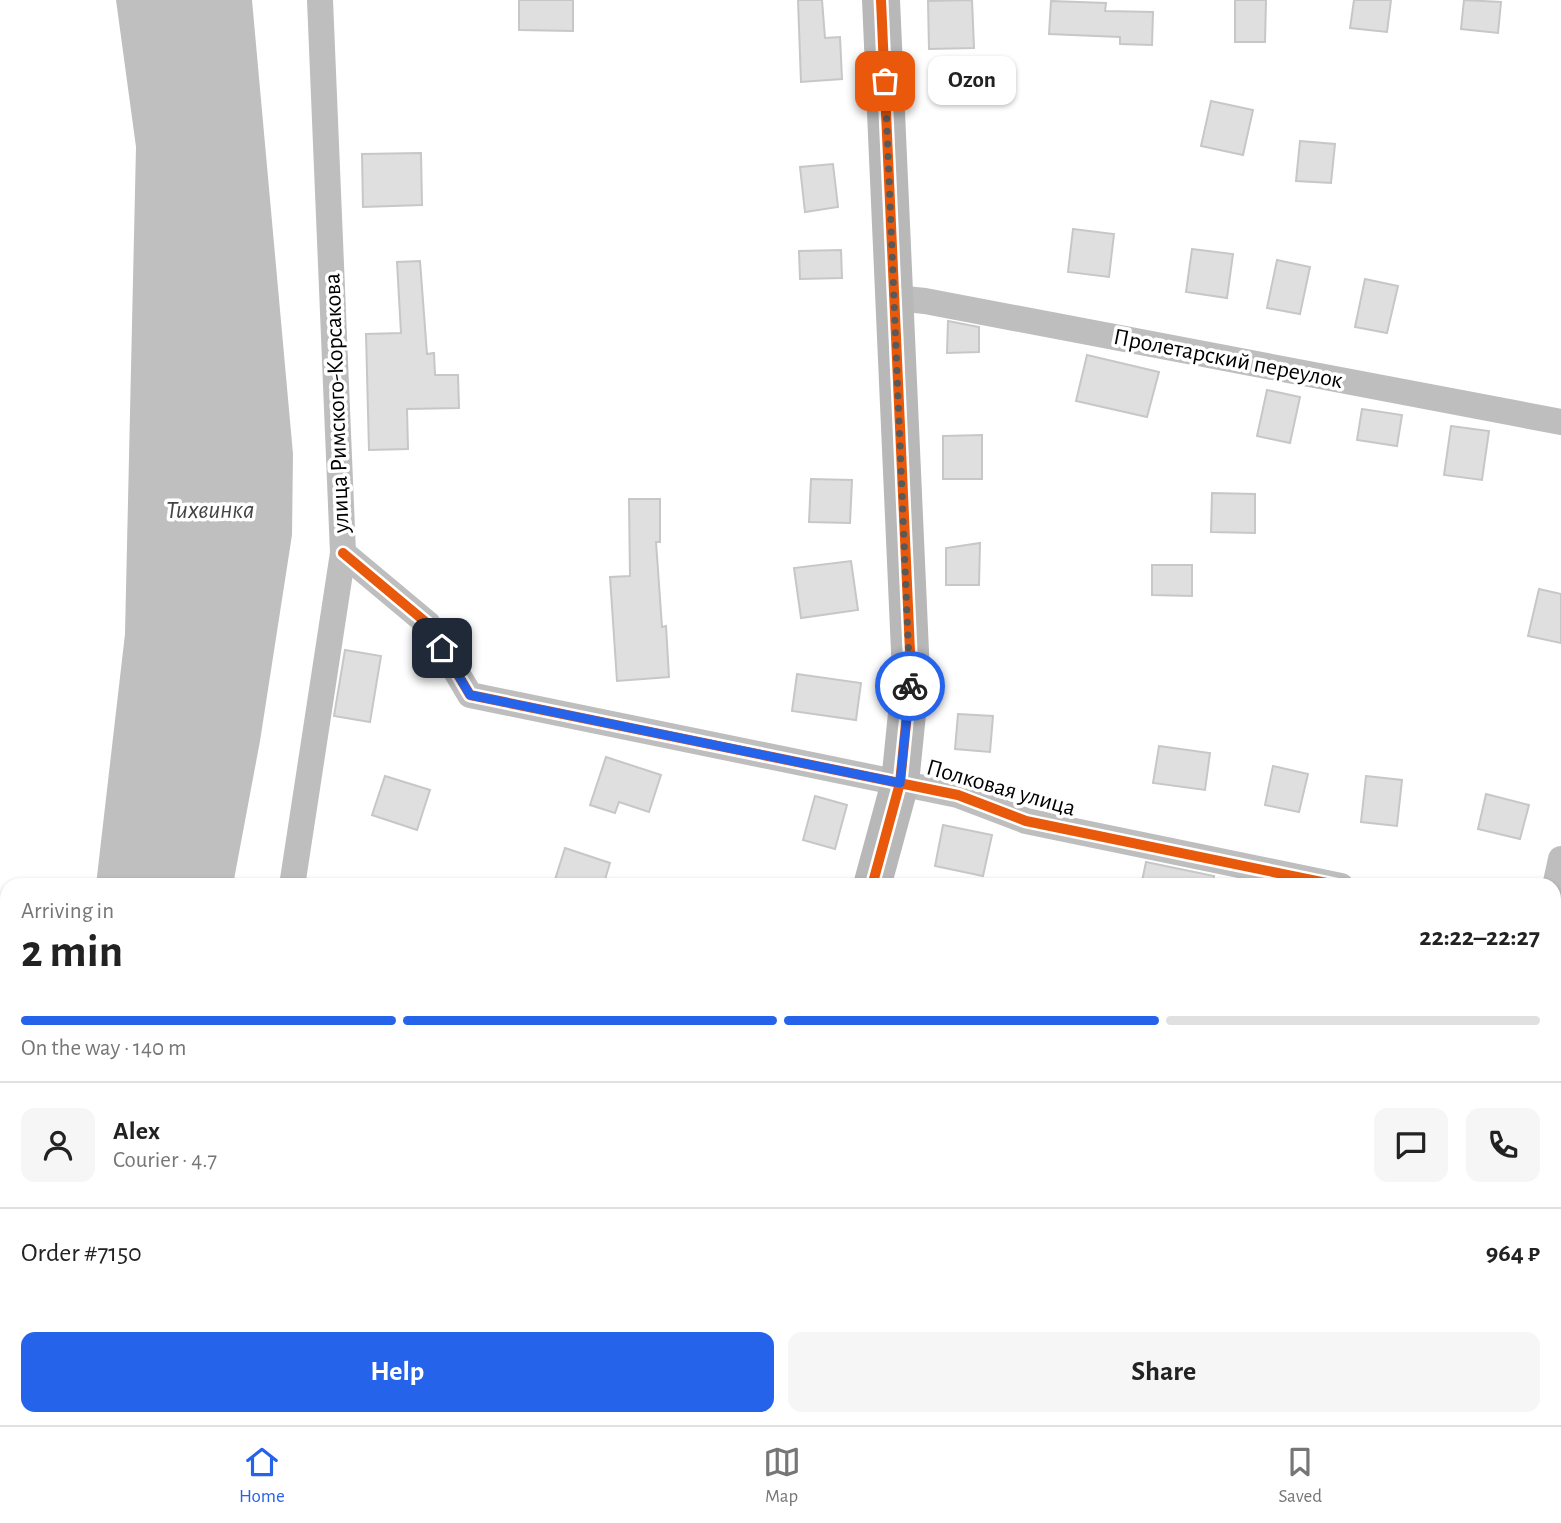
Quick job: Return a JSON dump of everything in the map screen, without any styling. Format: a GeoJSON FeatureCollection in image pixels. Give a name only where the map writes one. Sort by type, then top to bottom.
{"type":"FeatureCollection","features":[{"type":"Feature","properties":{"kind":"street","name":"улица Римского-Корсакова"},"geometry":{"type":"LineString","coordinates":[[293,878],[343,553],[320,0]]}},
{"type":"Feature","properties":{"kind":"street"},"geometry":{"type":"LineString","coordinates":[[874,878],[900,783],[911,674],[881,0]]}},
{"type":"Feature","properties":{"kind":"street","name":"Пролетарский переулок"},"geometry":{"type":"LineString","coordinates":[[895,298],[925,301],[1561,422]]}},
{"type":"Feature","properties":{"kind":"street","name":"Полковая улица"},"geometry":{"type":"LineString","coordinates":[[343,553],[428,624],[470,695],[958,795],[1026,821],[1302,878]]}},
{"type":"Feature","properties":{"kind":"street"},"geometry":{"type":"LineString","coordinates":[[1557,878],[1561,859]]}},
{"type":"Feature","properties":{"kind":"water","name":"Тихвинка"},"geometry":{"type":"Polygon","coordinates":[[[116,0],[252,0],[293,454],[292,535],[260,741],[234,878],[97,878],[125,634],[136,147],[116,0]]]}},
{"type":"Feature","properties":{"kind":"building"},"geometry":{"type":"Polygon","coordinates":[[[519,0],[573,0],[573,31],[519,30],[519,0]]]}},
{"type":"Feature","properties":{"kind":"building"},"geometry":{"type":"Polygon","coordinates":[[[798,0],[822,0],[825,38],[840,37],[842,79],[801,82],[798,0]]]}},
{"type":"Feature","properties":{"kind":"building"},"geometry":{"type":"Polygon","coordinates":[[[972,0],[974,48],[929,49],[928,1],[972,0]]]}},
{"type":"Feature","properties":{"kind":"building"},"geometry":{"type":"Polygon","coordinates":[[[1235,0],[1266,0],[1265,42],[1235,42],[1235,0]]]}},
{"type":"Feature","properties":{"kind":"building"},"geometry":{"type":"Polygon","coordinates":[[[1354,0],[1391,0],[1387,32],[1350,28],[1354,0]]]}},
{"type":"Feature","properties":{"kind":"building"},"geometry":{"type":"Polygon","coordinates":[[[1464,0],[1501,2],[1498,33],[1461,29],[1464,0]]]}},
{"type":"Feature","properties":{"kind":"building"},"geometry":{"type":"Polygon","coordinates":[[[1051,1],[1106,3],[1105,11],[1153,12],[1152,45],[1120,44],[1120,37],[1049,34],[1051,1]]]}},
{"type":"Feature","properties":{"kind":"building"},"geometry":{"type":"Polygon","coordinates":[[[1211,101],[1253,110],[1243,155],[1201,146],[1211,101]]]}},
{"type":"Feature","properties":{"kind":"building"},"geometry":{"type":"Polygon","coordinates":[[[1300,141],[1335,144],[1331,183],[1296,181],[1300,141]]]}},
{"type":"Feature","properties":{"kind":"building"},"geometry":{"type":"Polygon","coordinates":[[[421,153],[422,205],[363,207],[362,154],[421,153]]]}},
{"type":"Feature","properties":{"kind":"building"},"geometry":{"type":"Polygon","coordinates":[[[833,164],[838,207],[805,212],[800,167],[833,164]]]}},
{"type":"Feature","properties":{"kind":"building"},"geometry":{"type":"Polygon","coordinates":[[[1073,229],[1114,234],[1109,277],[1068,272],[1073,229]]]}},
{"type":"Feature","properties":{"kind":"building"},"geometry":{"type":"Polygon","coordinates":[[[1192,249],[1233,254],[1227,298],[1186,292],[1192,249]]]}},
{"type":"Feature","properties":{"kind":"building"},"geometry":{"type":"Polygon","coordinates":[[[841,250],[842,278],[800,279],[799,251],[841,250]]]}},
{"type":"Feature","properties":{"kind":"building"},"geometry":{"type":"Polygon","coordinates":[[[1277,260],[1310,267],[1300,314],[1267,308],[1277,260]]]}},
{"type":"Feature","properties":{"kind":"building"},"geometry":{"type":"Polygon","coordinates":[[[420,261],[427,354],[434,353],[435,375],[458,375],[459,408],[407,409],[408,449],[369,450],[366,334],[401,333],[397,262],[420,261]]]}},
{"type":"Feature","properties":{"kind":"building"},"geometry":{"type":"Polygon","coordinates":[[[1365,279],[1398,286],[1387,333],[1355,327],[1365,279]]]}},
{"type":"Feature","properties":{"kind":"building"},"geometry":{"type":"Polygon","coordinates":[[[948,321],[979,327],[979,352],[947,353],[948,321]]]}},
{"type":"Feature","properties":{"kind":"building"},"geometry":{"type":"Polygon","coordinates":[[[1087,355],[1159,372],[1147,417],[1076,401],[1087,355]]]}},
{"type":"Feature","properties":{"kind":"building"},"geometry":{"type":"Polygon","coordinates":[[[1267,390],[1300,397],[1290,443],[1257,436],[1267,390]]]}},
{"type":"Feature","properties":{"kind":"building"},"geometry":{"type":"Polygon","coordinates":[[[1362,409],[1402,415],[1397,446],[1357,440],[1362,409]]]}},
{"type":"Feature","properties":{"kind":"building"},"geometry":{"type":"Polygon","coordinates":[[[1451,426],[1489,431],[1482,480],[1444,475],[1451,426]]]}},
{"type":"Feature","properties":{"kind":"building"},"geometry":{"type":"Polygon","coordinates":[[[982,435],[982,479],[943,479],[943,436],[982,435]]]}},
{"type":"Feature","properties":{"kind":"building"},"geometry":{"type":"Polygon","coordinates":[[[811,479],[852,480],[850,523],[809,522],[811,479]]]}},
{"type":"Feature","properties":{"kind":"building"},"geometry":{"type":"Polygon","coordinates":[[[1212,493],[1255,494],[1255,533],[1211,532],[1212,493]]]}},
{"type":"Feature","properties":{"kind":"building"},"geometry":{"type":"Polygon","coordinates":[[[629,499],[660,499],[660,542],[656,542],[662,627],[666,626],[669,677],[617,681],[610,577],[630,576],[629,499]]]}},
{"type":"Feature","properties":{"kind":"building"},"geometry":{"type":"Polygon","coordinates":[[[980,543],[979,585],[946,585],[946,548],[980,543]]]}},
{"type":"Feature","properties":{"kind":"building"},"geometry":{"type":"Polygon","coordinates":[[[851,561],[858,610],[801,618],[794,568],[851,561]]]}},
{"type":"Feature","properties":{"kind":"building"},"geometry":{"type":"Polygon","coordinates":[[[1152,565],[1192,565],[1192,596],[1152,595],[1152,565]]]}},
{"type":"Feature","properties":{"kind":"building"},"geometry":{"type":"Polygon","coordinates":[[[1539,589],[1561,594],[1561,643],[1528,636],[1539,589]]]}},
{"type":"Feature","properties":{"kind":"building"},"geometry":{"type":"Polygon","coordinates":[[[345,650],[381,656],[370,722],[334,716],[345,650]]]}},
{"type":"Feature","properties":{"kind":"building"},"geometry":{"type":"Polygon","coordinates":[[[797,674],[861,683],[856,720],[792,711],[797,674]]]}},
{"type":"Feature","properties":{"kind":"building"},"geometry":{"type":"Polygon","coordinates":[[[958,714],[993,716],[990,752],[955,749],[958,714]]]}},
{"type":"Feature","properties":{"kind":"building"},"geometry":{"type":"Polygon","coordinates":[[[1159,746],[1210,753],[1205,790],[1153,783],[1159,746]]]}},
{"type":"Feature","properties":{"kind":"building"},"geometry":{"type":"Polygon","coordinates":[[[606,757],[661,775],[649,812],[619,802],[615,813],[590,805],[606,757]]]}},
{"type":"Feature","properties":{"kind":"building"},"geometry":{"type":"Polygon","coordinates":[[[1273,766],[1308,774],[1299,812],[1265,805],[1273,766]]]}},
{"type":"Feature","properties":{"kind":"building"},"geometry":{"type":"Polygon","coordinates":[[[385,776],[430,790],[417,830],[372,815],[385,776]]]}},
{"type":"Feature","properties":{"kind":"building"},"geometry":{"type":"Polygon","coordinates":[[[1366,776],[1402,780],[1397,826],[1361,822],[1366,776]]]}},
{"type":"Feature","properties":{"kind":"building"},"geometry":{"type":"Polygon","coordinates":[[[1486,794],[1529,805],[1520,839],[1478,829],[1486,794]]]}},
{"type":"Feature","properties":{"kind":"building"},"geometry":{"type":"Polygon","coordinates":[[[815,796],[847,805],[835,849],[803,840],[815,796]]]}},
{"type":"Feature","properties":{"kind":"building"},"geometry":{"type":"Polygon","coordinates":[[[943,825],[992,835],[983,876],[935,866],[943,825]]]}},
{"type":"Feature","properties":{"kind":"building"},"geometry":{"type":"Polygon","coordinates":[[[565,848],[610,863],[605,878],[556,878],[565,848]]]}},
{"type":"Feature","properties":{"kind":"building"},"geometry":{"type":"Polygon","coordinates":[[[1146,862],[1214,876],[1214,878],[1143,878],[1146,862]]]}},
{"type":"Feature","properties":{"kind":"cycle path"},"geometry":{"type":"LineString","coordinates":[[874,878],[900,783],[911,674],[881,0]]}},
{"type":"Feature","properties":{"kind":"cycle path"},"geometry":{"type":"LineString","coordinates":[[343,553],[428,624],[470,695],[958,795],[1026,821],[1302,878]]}},
{"type":"Feature","properties":{"kind":"way so far"},"geometry":{"type":"LineString","coordinates":[[885,81],[910,686]]}},
{"type":"Feature","properties":{"kind":"place","name":"Ozon"},"geometry":{"type":"Point","coordinates":[885,81]}},
{"type":"Feature","properties":{"kind":"route"},"geometry":{"type":"LineString","coordinates":[[442,648],[470,695],[900,783],[910,686]]}}]}
